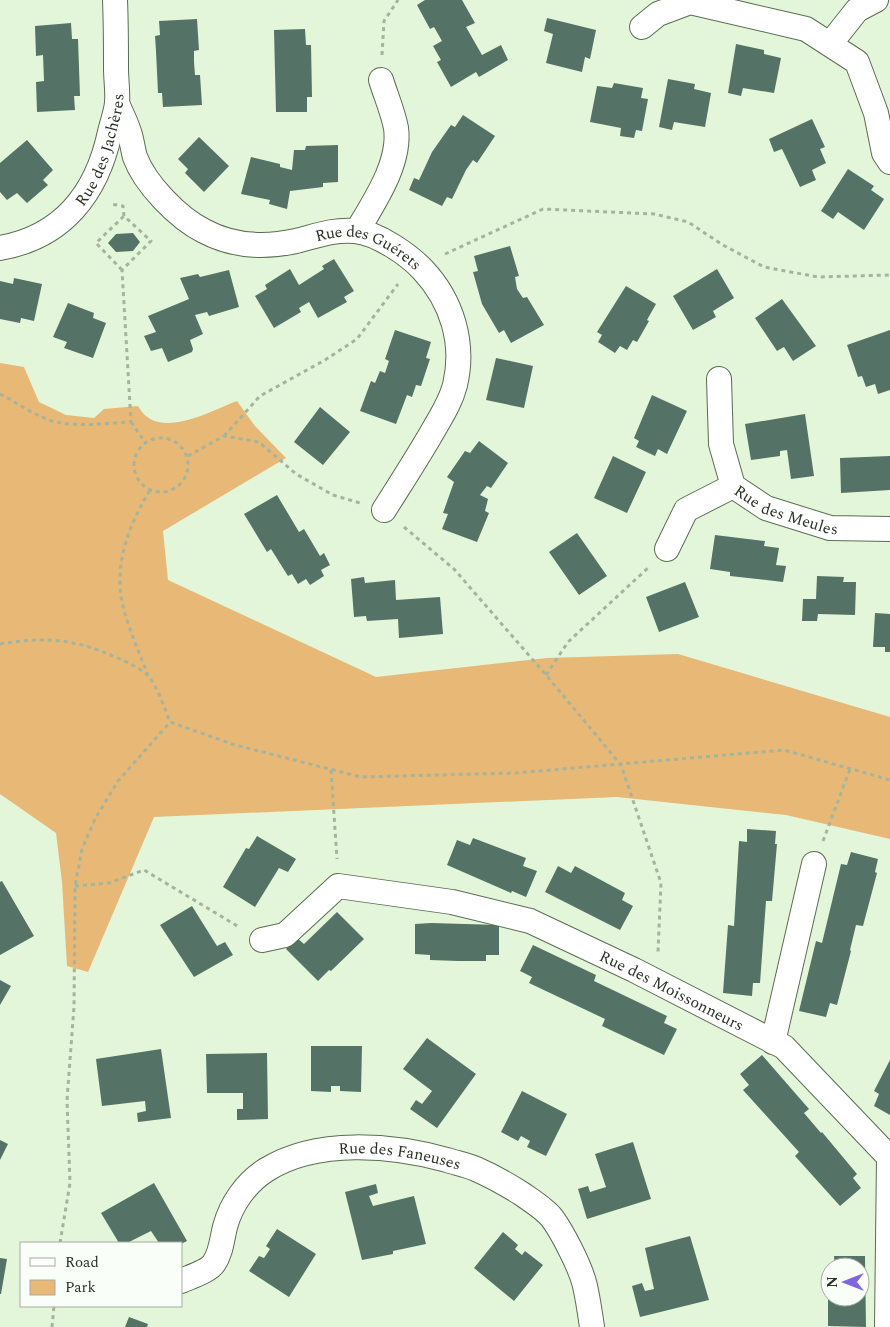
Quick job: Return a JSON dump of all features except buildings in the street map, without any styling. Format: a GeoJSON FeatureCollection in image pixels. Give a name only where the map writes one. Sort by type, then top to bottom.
{"type":"FeatureCollection","features":[{"type":"Feature","properties":{"kind":"street","name":"Rue des Jachères"},"geometry":{"type":"LineString","coordinates":[[0,248],[30,240],[53,228],[83,199],[98,173],[106,152],[117,103],[115,0]]}},
{"type":"Feature","properties":{"kind":"street"},"geometry":{"type":"LineString","coordinates":[[830,44],[856,10],[876,0]]}},
{"type":"Feature","properties":{"kind":"street"},"geometry":{"type":"LineString","coordinates":[[642,27],[658,14],[690,2],[806,29],[858,62],[876,113],[884,153],[890,162]]}},
{"type":"Feature","properties":{"kind":"street"},"geometry":{"type":"LineString","coordinates":[[357,231],[380,192],[397,145],[396,127],[381,80]]}},
{"type":"Feature","properties":{"kind":"street","name":"Rue des Guérets"},"geometry":{"type":"LineString","coordinates":[[117,103],[130,134],[135,157],[145,175],[171,207],[202,230],[222,239],[244,244],[273,244],[295,241],[326,232],[357,231],[381,238],[419,265],[436,283],[448,305],[457,334],[458,358],[455,385],[447,407],[426,444],[384,510]]}},
{"type":"Feature","properties":{"kind":"street","name":"Rue des Meules"},"geometry":{"type":"LineString","coordinates":[[720,379],[721,444],[733,486],[766,508],[830,528],[890,529]]}},
{"type":"Feature","properties":{"kind":"street"},"geometry":{"type":"LineString","coordinates":[[667,549],[686,510],[733,486]]}},
{"type":"Feature","properties":{"kind":"street"},"geometry":{"type":"LineString","coordinates":[[773,1042],[814,864]]}},
{"type":"Feature","properties":{"kind":"street"},"geometry":{"type":"LineString","coordinates":[[262,940],[285,935],[338,886]]}},
{"type":"Feature","properties":{"kind":"street","name":"Rue des Moissonneurs"},"geometry":{"type":"LineString","coordinates":[[338,886],[452,902],[530,921],[657,982],[784,1047],[889,1157],[887,1327]]}},
{"type":"Feature","properties":{"kind":"street","name":"Rue des Faneuses"},"geometry":{"type":"LineString","coordinates":[[182,1281],[214,1264],[222,1245],[230,1210],[240,1195],[265,1170],[288,1159],[317,1151],[385,1148],[430,1156],[474,1168],[508,1185],[551,1217],[571,1252],[585,1284],[592,1327]]}},
{"type":"Feature","properties":{"kind":"path"},"geometry":{"type":"LineString","coordinates":[[381,80],[384,21],[398,0]]}},
{"type":"Feature","properties":{"kind":"path"},"geometry":{"type":"LineString","coordinates":[[83,199],[123,206],[124,216],[151,242],[122,270]]}},
{"type":"Feature","properties":{"kind":"path"},"geometry":{"type":"LineString","coordinates":[[188,456],[224,436],[260,396],[325,360],[357,339],[398,284],[419,265],[543,209],[654,214],[688,222],[723,245],[764,267],[818,277],[890,275]]}},
{"type":"Feature","properties":{"kind":"path"},"geometry":{"type":"LineString","coordinates":[[124,216],[96,243],[122,270],[131,422],[145,442]]}},
{"type":"Feature","properties":{"kind":"path"},"geometry":{"type":"LineString","coordinates":[[0,394],[56,422],[86,424],[131,422]]}},
{"type":"Feature","properties":{"kind":"path"},"geometry":{"type":"LineString","coordinates":[[224,436],[259,442],[296,474],[333,496],[384,510],[454,569],[621,765],[661,883],[657,982]]}},
{"type":"Feature","properties":{"kind":"path"},"geometry":{"type":"LineString","coordinates":[[155,438],[165,438],[174,440],[183,447],[188,456],[188,472],[180,485],[166,492],[150,490],[141,483],[135,473],[134,462],[138,451],[145,442],[155,438]]}},
{"type":"Feature","properties":{"kind":"path"},"geometry":{"type":"LineString","coordinates":[[150,490],[125,538],[119,586],[124,610],[148,676],[158,691],[170,722],[235,745],[361,777],[515,773],[784,750],[890,780]]}},
{"type":"Feature","properties":{"kind":"path"},"geometry":{"type":"LineString","coordinates":[[546,675],[568,642],[667,549]]}},
{"type":"Feature","properties":{"kind":"path"},"geometry":{"type":"LineString","coordinates":[[0,644],[28,639],[56,639],[96,648],[131,664],[148,676]]}},
{"type":"Feature","properties":{"kind":"path"},"geometry":{"type":"LineString","coordinates":[[60,1242],[70,1184],[67,1100],[74,1007],[75,886],[82,849],[95,819],[118,781],[170,722]]}},
{"type":"Feature","properties":{"kind":"path"},"geometry":{"type":"LineString","coordinates":[[814,864],[850,769]]}},
{"type":"Feature","properties":{"kind":"path"},"geometry":{"type":"LineString","coordinates":[[331,770],[338,886]]}},
{"type":"Feature","properties":{"kind":"path"},"geometry":{"type":"LineString","coordinates":[[75,886],[109,882],[144,870],[262,940]]}},
{"type":"Feature","properties":{"kind":"path"},"geometry":{"type":"LineString","coordinates":[[52,1327],[54,1307]]}},
{"type":"Feature","properties":{"kind":"green space"},"geometry":{"type":"Polygon","coordinates":[[[0,363],[24,367],[39,402],[66,415],[94,418],[104,409],[138,406],[147,417],[158,422],[171,423],[199,416],[237,401],[255,426],[286,458],[163,531],[168,580],[376,677],[547,658],[678,654],[890,717],[890,839],[786,815],[617,797],[154,817],[88,972],[67,966],[62,882],[56,833],[0,794],[0,363]]]}}]}
